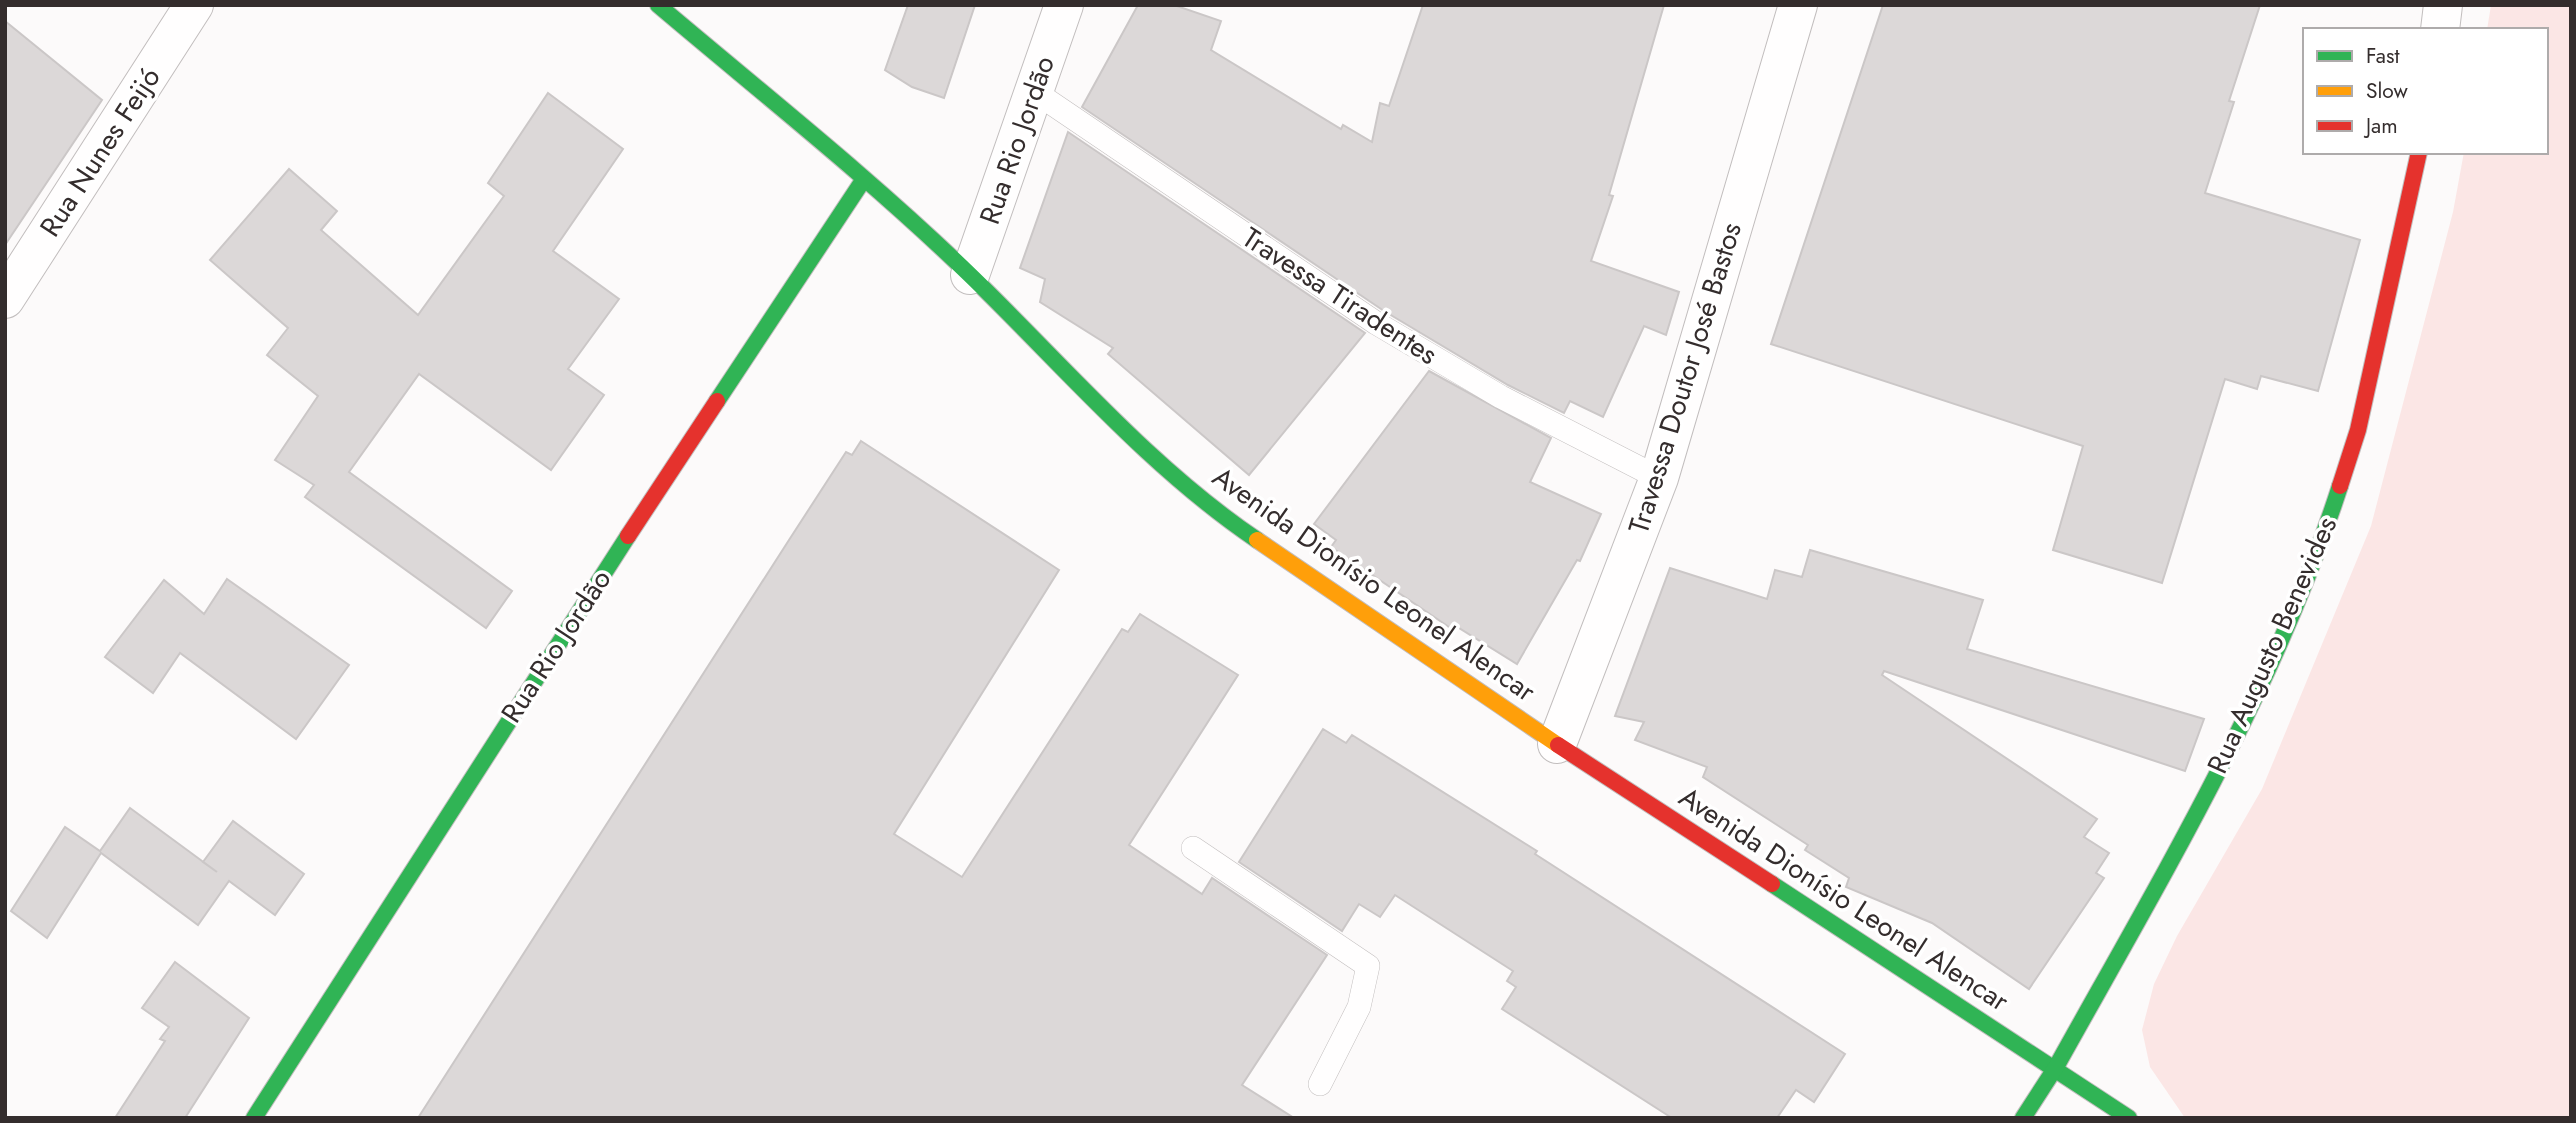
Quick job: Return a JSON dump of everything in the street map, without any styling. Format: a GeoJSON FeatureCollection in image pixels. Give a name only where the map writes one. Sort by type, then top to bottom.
{"type":"FeatureCollection","features":[{"type":"Feature","properties":{"kind":"street","name":"Rua Nunes Feijó"},"geometry":{"type":"LineString","coordinates":[[5,299],[194,5]]}},
{"type":"Feature","properties":{"kind":"street","name":"Avenida Dionísio Leonel Alencar"},"geometry":{"type":"LineString","coordinates":[[658,5],[864,178],[970,275],[1046,354],[1172,473],[1240,529],[1557,744],[2129,1118]]}},
{"type":"Feature","properties":{"kind":"street","name":"Rua Rio Jordão"},"geometry":{"type":"LineString","coordinates":[[970,275],[1064,5]]}},
{"type":"Feature","properties":{"kind":"street","name":"Travessa Doutor José Bastos"},"geometry":{"type":"LineString","coordinates":[[1557,744],[1659,478],[1798,5]]}},
{"type":"Feature","properties":{"kind":"street"},"geometry":{"type":"LineString","coordinates":[[2440,28],[2443,5]]}},
{"type":"Feature","properties":{"kind":"street","name":"Rua Augusto Benevides"},"geometry":{"type":"LineString","coordinates":[[2023,1118],[2056,1068],[2239,729],[2318,555],[2358,430],[2420,154]]}},
{"type":"Feature","properties":{"kind":"street","name":"Rua Rio Jordão"},"geometry":{"type":"LineString","coordinates":[[254,1118],[548,656],[864,178]]}},
{"type":"Feature","properties":{"kind":"lane","name":"Travessa Tiradentes"},"geometry":{"type":"LineString","coordinates":[[1035,92],[1376,323],[1501,397],[1659,478]]}},
{"type":"Feature","properties":{"kind":"lane"},"geometry":{"type":"LineString","coordinates":[[1193,848],[1368,966],[1359,1007],[1320,1084]]}},
{"type":"Feature","properties":{"kind":"shaded area"},"geometry":{"type":"Polygon","coordinates":[[[2491,5],[2571,5],[2571,1118],[2185,1118],[2150,1067],[2142,1030],[2154,984],[2177,936],[2262,789],[2371,526],[2453,212],[2464,154],[2548,154],[2548,28],[2487,28],[2491,5]]]}},
{"type":"Feature","properties":{"kind":"building"},"geometry":{"type":"Polygon","coordinates":[[[908,5],[975,5],[944,98],[912,87],[885,70],[908,5]]]}},
{"type":"Feature","properties":{"kind":"building"},"geometry":{"type":"Polygon","coordinates":[[[1138,5],[1174,5],[1221,21],[1211,50],[1341,129],[1343,125],[1372,142],[1380,103],[1389,106],[1423,5],[1664,5],[1609,195],[1613,196],[1591,261],[1679,292],[1666,335],[1644,326],[1603,417],[1570,401],[1564,413],[1508,385],[1384,311],[1082,107],[1138,5]]]}},
{"type":"Feature","properties":{"kind":"building"},"geometry":{"type":"Polygon","coordinates":[[[1883,5],[2260,5],[2229,101],[2234,102],[2205,193],[2360,240],[2318,391],[2261,376],[2257,389],[2225,379],[2162,583],[2053,550],[2083,446],[1771,344],[1883,5]]]}},
{"type":"Feature","properties":{"kind":"building"},"geometry":{"type":"Polygon","coordinates":[[[5,21],[102,100],[5,245],[5,21]]]}},
{"type":"Feature","properties":{"kind":"building"},"geometry":{"type":"Polygon","coordinates":[[[548,93],[623,149],[553,251],[619,299],[568,369],[604,395],[551,470],[419,374],[349,472],[512,591],[486,628],[305,497],[314,485],[275,460],[318,396],[267,355],[288,328],[210,260],[289,169],[337,211],[321,230],[418,315],[504,196],[488,183],[548,93]]]}},
{"type":"Feature","properties":{"kind":"building"},"geometry":{"type":"Polygon","coordinates":[[[1068,132],[1365,333],[1249,475],[1108,354],[1113,348],[1040,302],[1045,279],[1020,268],[1068,132]]]}},
{"type":"Feature","properties":{"kind":"building"},"geometry":{"type":"Polygon","coordinates":[[[1429,371],[1551,438],[1530,482],[1601,514],[1580,561],[1577,560],[1517,664],[1454,625],[1452,629],[1331,547],[1336,540],[1314,524],[1429,371]]]}},
{"type":"Feature","properties":{"kind":"building"},"geometry":{"type":"Polygon","coordinates":[[[861,441],[1059,570],[894,834],[962,877],[1122,629],[1128,632],[1140,614],[1238,675],[1129,845],[1202,894],[1212,878],[1327,955],[1242,1085],[1294,1118],[418,1118],[846,452],[852,455],[861,441]]]}},
{"type":"Feature","properties":{"kind":"building"},"geometry":{"type":"Polygon","coordinates":[[[1810,550],[1983,600],[1967,649],[2204,719],[2185,771],[1884,671],[1882,675],[2097,819],[2084,837],[2109,853],[2096,873],[2104,878],[2029,989],[1932,923],[1846,887],[1849,878],[1805,850],[1808,845],[1703,777],[1707,767],[1635,740],[1644,722],[1615,716],[1670,568],[1767,599],[1775,570],[1802,577],[1810,550]]]}},
{"type":"Feature","properties":{"kind":"building"},"geometry":{"type":"Polygon","coordinates":[[[227,579],[349,665],[296,739],[180,653],[153,693],[105,657],[164,580],[204,614],[227,579]]]}},
{"type":"Feature","properties":{"kind":"building"},"geometry":{"type":"Polygon","coordinates":[[[1323,729],[1346,743],[1352,735],[1537,851],[1535,854],[1845,1054],[1814,1102],[1796,1090],[1777,1118],[1672,1118],[1502,1009],[1516,987],[1507,981],[1513,971],[1395,895],[1380,917],[1359,904],[1342,931],[1239,862],[1323,729]]]}},
{"type":"Feature","properties":{"kind":"building"},"geometry":{"type":"Polygon","coordinates":[[[130,808],[203,862],[233,821],[304,874],[275,915],[229,881],[198,925],[101,853],[47,938],[11,911],[65,827],[100,851],[130,808]]]}},
{"type":"Feature","properties":{"kind":"building"},"geometry":{"type":"Polygon","coordinates":[[[175,962],[249,1018],[185,1118],[115,1118],[165,1041],[160,1039],[169,1027],[142,1008],[175,962]]]}},
{"type":"Feature","properties":{"kind":"traffic: fast"},"geometry":{"type":"LineString","coordinates":[[658,5],[894,205],[970,275],[1143,448],[1217,511],[1257,540]]}},
{"type":"Feature","properties":{"kind":"traffic: fast"},"geometry":{"type":"LineString","coordinates":[[717,401],[864,179]]}},
{"type":"Feature","properties":{"kind":"traffic: fast"},"geometry":{"type":"LineString","coordinates":[[2023,1118],[2056,1067],[2174,855],[2249,711],[2313,562],[2340,486]]}},
{"type":"Feature","properties":{"kind":"traffic: fast"},"geometry":{"type":"LineString","coordinates":[[254,1118],[628,536]]}},
{"type":"Feature","properties":{"kind":"traffic: fast"},"geometry":{"type":"LineString","coordinates":[[1772,884],[2129,1118]]}},
{"type":"Feature","properties":{"kind":"traffic: slow"},"geometry":{"type":"LineString","coordinates":[[1257,540],[1558,745]]}},
{"type":"Feature","properties":{"kind":"traffic: jam"},"geometry":{"type":"LineString","coordinates":[[2340,486],[2358,430],[2419,154]]}},
{"type":"Feature","properties":{"kind":"traffic: jam"},"geometry":{"type":"LineString","coordinates":[[628,536],[717,401]]}},
{"type":"Feature","properties":{"kind":"traffic: jam"},"geometry":{"type":"LineString","coordinates":[[1558,745],[1772,884]]}}]}
